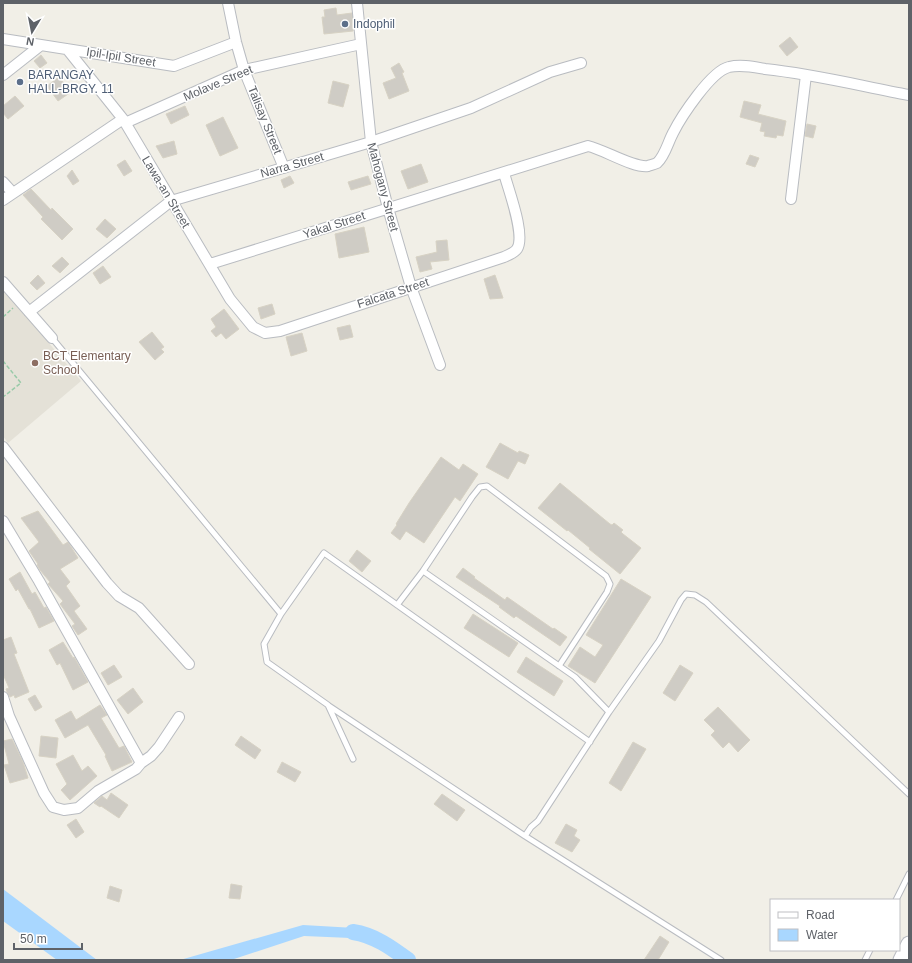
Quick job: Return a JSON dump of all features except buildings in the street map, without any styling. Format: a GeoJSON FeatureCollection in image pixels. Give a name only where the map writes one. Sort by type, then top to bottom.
{"type":"FeatureCollection","features":[{"type":"Feature","properties":{"kind":"main road"},"geometry":{"type":"LineString","coordinates":[[901,960],[909,944]]}},
{"type":"Feature","properties":{"kind":"street","name":"Talisay Street"},"geometry":{"type":"LineString","coordinates":[[228,3],[236,42],[244,70],[284,168]]}},
{"type":"Feature","properties":{"kind":"street","name":"Mahogany Street"},"geometry":{"type":"LineString","coordinates":[[357,3],[371,142],[411,287],[440,365]]}},
{"type":"Feature","properties":{"kind":"street","name":"Ipil-Ipil Street"},"geometry":{"type":"LineString","coordinates":[[3,39],[174,66],[236,42]]}},
{"type":"Feature","properties":{"kind":"street","name":"Molave Street"},"geometry":{"type":"LineString","coordinates":[[3,200],[124,121],[244,70],[361,44]]}},
{"type":"Feature","properties":{"kind":"street"},"geometry":{"type":"LineString","coordinates":[[3,75],[40,45]]}},
{"type":"Feature","properties":{"kind":"street","name":"Lawa-an Street"},"geometry":{"type":"LineString","coordinates":[[67,49],[124,121],[230,299],[253,327],[265,333]]}},
{"type":"Feature","properties":{"kind":"street","name":"Narra Street"},"geometry":{"type":"LineString","coordinates":[[29,312],[171,201],[371,142],[471,108],[550,72],[581,63]]}},
{"type":"Feature","properties":{"kind":"street","name":"Yakal Street"},"geometry":{"type":"LineString","coordinates":[[210,264],[588,146],[599,149],[636,165],[647,166],[656,163],[662,156],[674,131],[700,92],[715,75],[728,67],[740,66],[806,75]]}},
{"type":"Feature","properties":{"kind":"street"},"geometry":{"type":"LineString","coordinates":[[791,199],[806,75],[909,96]]}},
{"type":"Feature","properties":{"kind":"street","name":"Falcata Street"},"geometry":{"type":"LineString","coordinates":[[265,333],[280,331],[513,253],[518,248],[520,242],[519,226],[504,173]]}},
{"type":"Feature","properties":{"kind":"street"},"geometry":{"type":"LineString","coordinates":[[3,182],[13,193]]}},
{"type":"Feature","properties":{"kind":"street"},"geometry":{"type":"LineString","coordinates":[[3,282],[52,338]]}},
{"type":"Feature","properties":{"kind":"street"},"geometry":{"type":"LineString","coordinates":[[3,447],[107,583],[119,596],[139,608],[189,664]]}},
{"type":"Feature","properties":{"kind":"street"},"geometry":{"type":"LineString","coordinates":[[3,521],[43,588],[141,763]]}},
{"type":"Feature","properties":{"kind":"street"},"geometry":{"type":"LineString","coordinates":[[3,698],[9,716],[41,786],[53,807],[64,810],[78,808],[98,791],[136,769],[159,747],[179,717]]}},
{"type":"Feature","properties":{"kind":"lane"},"geometry":{"type":"LineString","coordinates":[[52,338],[281,614]]}},
{"type":"Feature","properties":{"kind":"lane"},"geometry":{"type":"LineString","coordinates":[[398,605],[423,571],[472,497],[480,487],[487,486],[606,576],[610,584],[607,592],[559,666]]}},
{"type":"Feature","properties":{"kind":"lane"},"geometry":{"type":"LineString","coordinates":[[590,742],[324,553],[281,614],[264,644],[267,662],[328,705],[525,836],[721,960]]}},
{"type":"Feature","properties":{"kind":"lane"},"geometry":{"type":"LineString","coordinates":[[423,571],[575,677],[609,712]]}},
{"type":"Feature","properties":{"kind":"lane"},"geometry":{"type":"LineString","coordinates":[[525,836],[531,827],[538,821],[609,712],[659,641],[681,600],[686,594],[695,595],[706,602],[909,794]]}},
{"type":"Feature","properties":{"kind":"lane"},"geometry":{"type":"LineString","coordinates":[[328,705],[353,759]]}},
{"type":"Feature","properties":{"kind":"lane"},"geometry":{"type":"LineString","coordinates":[[896,899],[909,874]]}},
{"type":"Feature","properties":{"kind":"lane"},"geometry":{"type":"LineString","coordinates":[[865,960],[870,951]]}},
{"type":"Feature","properties":{"kind":"path"},"geometry":{"type":"LineString","coordinates":[[3,317],[20,302]]}},
{"type":"Feature","properties":{"kind":"path"},"geometry":{"type":"LineString","coordinates":[[3,361],[21,383],[3,397]]}},
{"type":"Feature","properties":{"kind":"shaded area","name":"BCT Elementary School"},"geometry":{"type":"Polygon","coordinates":[[[3,289],[81,381],[8,443],[3,436],[3,289]]]}},
{"type":"Feature","properties":{"kind":"water"},"geometry":{"type":"Polygon","coordinates":[[[3,889],[97,960],[57,960],[3,921],[3,889]]]}},
{"type":"Feature","properties":{"kind":"water"},"geometry":{"type":"Polygon","coordinates":[[[303,925],[355,928],[374,939],[304,936],[231,960],[180,960],[303,925]]]}},
{"type":"Feature","properties":{"kind":"waterway"},"geometry":{"type":"LineString","coordinates":[[353,932],[375,939],[408,960]]}},
{"type":"Feature","properties":{"kind":"place","name":"Indophil"},"geometry":{"type":"Point","coordinates":[345,24]}},
{"type":"Feature","properties":{"kind":"place","name":"BARANGAY HALL-BRGY. 11"},"geometry":{"type":"Point","coordinates":[20,82]}},
{"type":"Feature","properties":{"kind":"place","name":"BCT Elementary School"},"geometry":{"type":"Point","coordinates":[35,363]}}]}
